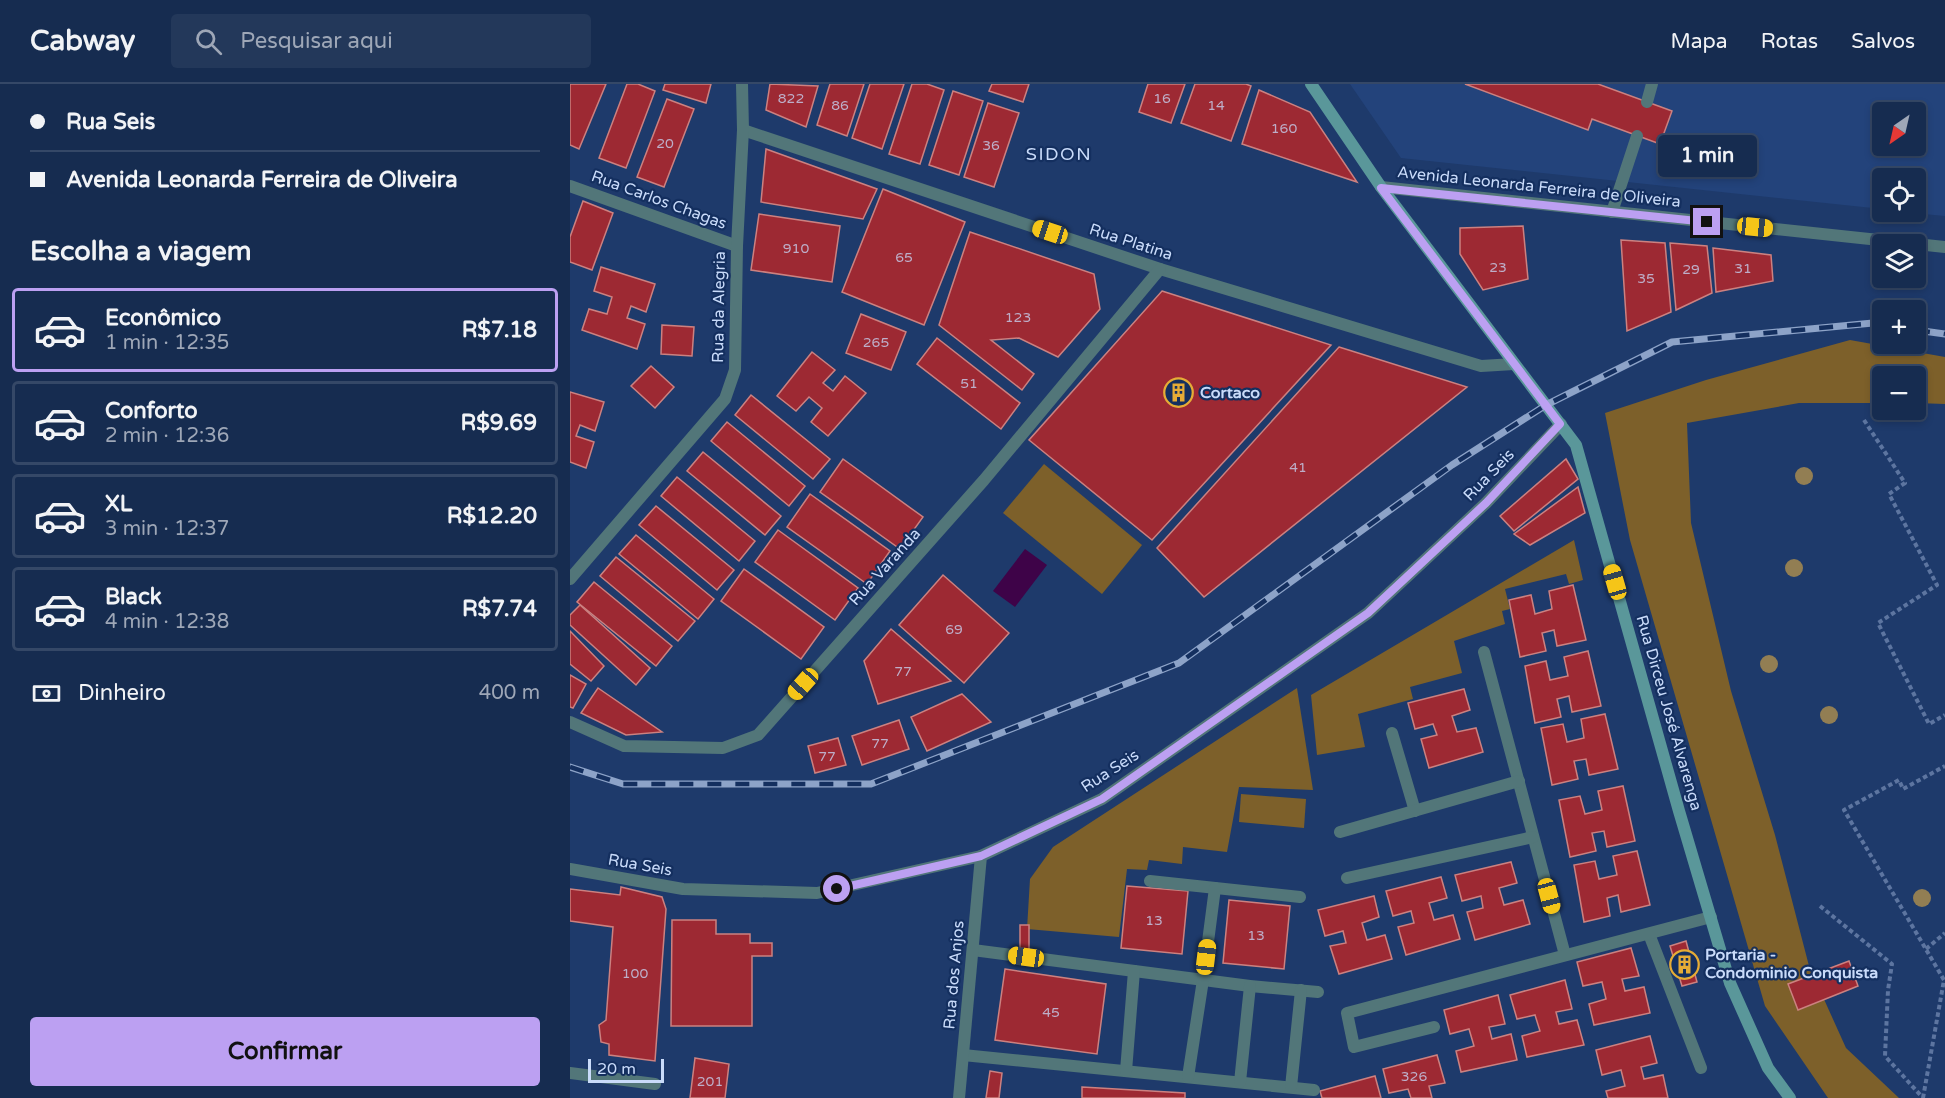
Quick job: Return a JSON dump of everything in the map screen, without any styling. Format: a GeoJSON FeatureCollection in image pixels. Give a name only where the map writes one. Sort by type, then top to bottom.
{"type":"FeatureCollection","features":[{"type":"Feature","properties":{"kind":"main road","name":"Rua Dirceu José Alvarenga"},"geometry":{"type":"LineString","coordinates":[[1311,84],[1381,188],[1576,445],[1679,811],[1730,982],[1768,1068],[1790,1098]]}},
{"type":"Feature","properties":{"kind":"street","name":"Rua da Alegria"},"geometry":{"type":"LineString","coordinates":[[570,579],[725,399],[735,370],[737,246],[743,130],[742,84]]}},
{"type":"Feature","properties":{"kind":"street"},"geometry":{"type":"LineString","coordinates":[[1647,102],[1652,84]]}},
{"type":"Feature","properties":{"kind":"street","name":"Rua Platina"},"geometry":{"type":"LineString","coordinates":[[743,130],[1160,269],[1480,366],[1514,364]]}},
{"type":"Feature","properties":{"kind":"street"},"geometry":{"type":"LineString","coordinates":[[1612,212],[1637,136]]}},
{"type":"Feature","properties":{"kind":"street","name":"Rua Carlos Chagas"},"geometry":{"type":"LineString","coordinates":[[570,186],[737,246]]}},
{"type":"Feature","properties":{"kind":"street","name":"Avenida Leonarda Ferreira de Oliveira"},"geometry":{"type":"LineString","coordinates":[[1381,188],[1945,247]]}},
{"type":"Feature","properties":{"kind":"street","name":"Rua Varanda"},"geometry":{"type":"LineString","coordinates":[[570,722],[624,746],[723,748],[758,735],[984,480],[1160,269]]}},
{"type":"Feature","properties":{"kind":"street","name":"Rua Seis"},"geometry":{"type":"LineString","coordinates":[[570,869],[683,889],[817,893],[981,856],[1102,799],[1368,613],[1486,503],[1560,424]]}},
{"type":"Feature","properties":{"kind":"street"},"geometry":{"type":"LineString","coordinates":[[1484,652],[1565,955]]}},
{"type":"Feature","properties":{"kind":"street"},"geometry":{"type":"LineString","coordinates":[[1392,733],[1414,811]]}},
{"type":"Feature","properties":{"kind":"street"},"geometry":{"type":"LineString","coordinates":[[1340,832],[1519,782]]}},
{"type":"Feature","properties":{"kind":"street"},"geometry":{"type":"LineString","coordinates":[[1347,878],[1533,837]]}},
{"type":"Feature","properties":{"kind":"street","name":"Rua dos Anjos"},"geometry":{"type":"LineString","coordinates":[[959,1098],[981,856]]}},
{"type":"Feature","properties":{"kind":"street"},"geometry":{"type":"LineString","coordinates":[[1150,881],[1300,897]]}},
{"type":"Feature","properties":{"kind":"street"},"geometry":{"type":"LineString","coordinates":[[1188,1077],[1215,888]]}},
{"type":"Feature","properties":{"kind":"street"},"geometry":{"type":"LineString","coordinates":[[1434,1027],[1354,1047],[1347,1013],[1711,917]]}},
{"type":"Feature","properties":{"kind":"street"},"geometry":{"type":"LineString","coordinates":[[1649,934],[1701,1068]]}},
{"type":"Feature","properties":{"kind":"street"},"geometry":{"type":"LineString","coordinates":[[973,950],[1250,986],[1318,992]]}},
{"type":"Feature","properties":{"kind":"street"},"geometry":{"type":"LineString","coordinates":[[1126,1071],[1134,971]]}},
{"type":"Feature","properties":{"kind":"street"},"geometry":{"type":"LineString","coordinates":[[1240,1082],[1250,986]]}},
{"type":"Feature","properties":{"kind":"street"},"geometry":{"type":"LineString","coordinates":[[1291,1087],[1300,990]]}},
{"type":"Feature","properties":{"kind":"street"},"geometry":{"type":"LineString","coordinates":[[963,1055],[1314,1090]]}},
{"type":"Feature","properties":{"kind":"street"},"geometry":{"type":"LineString","coordinates":[[570,1072],[655,1084]]}},
{"type":"Feature","properties":{"kind":"path"},"geometry":{"type":"LineString","coordinates":[[1864,420],[1905,483],[1889,494],[1937,585],[1878,623],[1929,724],[1945,715]]}},
{"type":"Feature","properties":{"kind":"path"},"geometry":{"type":"LineString","coordinates":[[1923,1098],[1944,980],[1844,810],[1899,780],[1903,789],[1945,766]]}},
{"type":"Feature","properties":{"kind":"path"},"geometry":{"type":"LineString","coordinates":[[1820,906],[1892,964],[1888,990],[1886,1056],[1923,1098]]}},
{"type":"Feature","properties":{"kind":"path"},"geometry":{"type":"LineString","coordinates":[[1926,949],[1945,933]]}},
{"type":"Feature","properties":{"kind":"shaded area"},"geometry":{"type":"Polygon","coordinates":[[[1350,84],[1945,84],[1945,216],[1926,214],[1926,168],[1872,168],[1872,208],[1401,158],[1350,84]]]}},
{"type":"Feature","properties":{"kind":"shaded area"},"geometry":{"type":"Polygon","coordinates":[[[1850,340],[1872,344],[1872,354],[1926,354],[1945,357],[1945,404],[1926,403],[1926,366],[1872,366],[1872,403],[1799,403],[1687,423],[1691,523],[1731,691],[1775,835],[1809,966],[1846,1048],[1899,1098],[1828,1098],[1765,1006],[1630,540],[1605,413],[1706,380],[1850,340]]]}},
{"type":"Feature","properties":{"kind":"shaded area"},"geometry":{"type":"Polygon","coordinates":[[[1044,464],[1142,545],[1102,594],[1003,513],[1044,464]]]}},
{"type":"Feature","properties":{"kind":"shaded area"},"geometry":{"type":"Polygon","coordinates":[[[1574,540],[1583,580],[1569,584],[1566,574],[1505,589],[1510,609],[1502,611],[1505,624],[1454,641],[1462,673],[1410,687],[1413,699],[1358,714],[1365,747],[1317,755],[1311,695],[1574,540]]]}},
{"type":"Feature","properties":{"kind":"shaded area"},"geometry":{"type":"Polygon","coordinates":[[[1025,549],[1047,565],[1015,607],[993,591],[1025,549]]]}},
{"type":"Feature","properties":{"kind":"shaded area"},"geometry":{"type":"Polygon","coordinates":[[[1297,688],[1313,790],[1239,787],[1227,852],[1183,847],[1182,864],[1149,860],[1147,870],[1127,869],[1119,937],[1027,929],[1030,879],[1053,847],[1297,688]]]}},
{"type":"Feature","properties":{"kind":"shaded area"},"geometry":{"type":"Polygon","coordinates":[[[1241,794],[1306,799],[1304,828],[1239,822],[1241,794]]]}},
{"type":"Feature","properties":{"kind":"building"},"geometry":{"type":"Polygon","coordinates":[[[570,84],[606,84],[579,149],[570,145],[570,84]]]}},
{"type":"Feature","properties":{"kind":"building"},"geometry":{"type":"Polygon","coordinates":[[[627,84],[638,84],[655,91],[626,168],[599,158],[627,84]]]}},
{"type":"Feature","properties":{"kind":"building"},"geometry":{"type":"Polygon","coordinates":[[[665,84],[711,84],[706,103],[663,90],[665,84]]]}},
{"type":"Feature","properties":{"kind":"building"},"geometry":{"type":"Polygon","coordinates":[[[770,84],[818,86],[806,127],[766,110],[770,84]]]}},
{"type":"Feature","properties":{"kind":"building"},"geometry":{"type":"Polygon","coordinates":[[[830,84],[864,84],[847,136],[817,125],[830,84]]]}},
{"type":"Feature","properties":{"kind":"building"},"geometry":{"type":"Polygon","coordinates":[[[870,84],[904,84],[882,149],[852,138],[870,84]]]}},
{"type":"Feature","properties":{"kind":"building"},"geometry":{"type":"Polygon","coordinates":[[[912,84],[927,84],[944,90],[920,164],[889,154],[912,84]]]}},
{"type":"Feature","properties":{"kind":"building"},"geometry":{"type":"Polygon","coordinates":[[[992,84],[1029,84],[1023,102],[989,91],[992,84]]]}},
{"type":"Feature","properties":{"kind":"building"},"geometry":{"type":"Polygon","coordinates":[[[1148,84],[1185,84],[1171,123],[1139,112],[1148,84]]]}},
{"type":"Feature","properties":{"kind":"building"},"geometry":{"type":"Polygon","coordinates":[[[1195,84],[1246,84],[1251,86],[1231,141],[1181,123],[1195,84]]]}},
{"type":"Feature","properties":{"kind":"building"},"geometry":{"type":"Polygon","coordinates":[[[1465,84],[1598,84],[1672,111],[1660,144],[1592,119],[1588,130],[1465,84]]]}},
{"type":"Feature","properties":{"kind":"building"},"geometry":{"type":"Polygon","coordinates":[[[1259,90],[1310,112],[1357,182],[1242,144],[1259,90]]]}},
{"type":"Feature","properties":{"kind":"building"},"geometry":{"type":"Polygon","coordinates":[[[953,91],[983,101],[959,175],[929,165],[953,91]]]}},
{"type":"Feature","properties":{"kind":"building"},"geometry":{"type":"Polygon","coordinates":[[[667,99],[694,109],[664,187],[637,177],[667,99]]]}},
{"type":"Feature","properties":{"kind":"building"},"geometry":{"type":"Polygon","coordinates":[[[988,103],[1019,113],[994,187],[964,177],[988,103]]]}},
{"type":"Feature","properties":{"kind":"building"},"geometry":{"type":"Polygon","coordinates":[[[766,149],[877,189],[863,219],[761,202],[766,149]]]}},
{"type":"Feature","properties":{"kind":"building"},"geometry":{"type":"Polygon","coordinates":[[[883,189],[965,222],[924,325],[842,292],[883,189]]]}},
{"type":"Feature","properties":{"kind":"building"},"geometry":{"type":"Polygon","coordinates":[[[583,201],[613,213],[592,270],[570,262],[570,237],[583,201]]]}},
{"type":"Feature","properties":{"kind":"building"},"geometry":{"type":"Polygon","coordinates":[[[759,214],[840,226],[832,282],[751,270],[759,214]]]}},
{"type":"Feature","properties":{"kind":"building"},"geometry":{"type":"Polygon","coordinates":[[[1523,226],[1528,279],[1483,290],[1460,254],[1460,228],[1523,226]]]}},
{"type":"Feature","properties":{"kind":"building"},"geometry":{"type":"Polygon","coordinates":[[[970,232],[1094,274],[1100,309],[1058,357],[1019,338],[991,340],[1034,374],[1022,390],[939,325],[970,232]]]}},
{"type":"Feature","properties":{"kind":"building"},"geometry":{"type":"Polygon","coordinates":[[[1621,240],[1665,243],[1671,312],[1627,331],[1621,240]]]}},
{"type":"Feature","properties":{"kind":"building"},"geometry":{"type":"Polygon","coordinates":[[[1670,243],[1707,246],[1712,293],[1676,310],[1670,243]]]}},
{"type":"Feature","properties":{"kind":"building"},"geometry":{"type":"Polygon","coordinates":[[[1713,248],[1771,255],[1773,281],[1716,292],[1713,248]]]}},
{"type":"Feature","properties":{"kind":"building"},"geometry":{"type":"Polygon","coordinates":[[[601,267],[655,284],[646,312],[631,306],[627,318],[645,324],[637,349],[582,330],[589,309],[607,314],[612,297],[594,291],[601,267]]]}},
{"type":"Feature","properties":{"kind":"building","name":"Cortaco"},"geometry":{"type":"Polygon","coordinates":[[[1162,291],[1331,345],[1152,540],[1029,440],[1162,291]]]}},
{"type":"Feature","properties":{"kind":"building"},"geometry":{"type":"Polygon","coordinates":[[[861,314],[906,332],[891,370],[846,353],[861,314]]]}},
{"type":"Feature","properties":{"kind":"building"},"geometry":{"type":"Polygon","coordinates":[[[662,325],[694,327],[692,356],[661,354],[662,325]]]}},
{"type":"Feature","properties":{"kind":"building"},"geometry":{"type":"Polygon","coordinates":[[[937,338],[1020,403],[1001,429],[917,364],[937,338]]]}},
{"type":"Feature","properties":{"kind":"building"},"geometry":{"type":"Polygon","coordinates":[[[1339,347],[1467,387],[1204,597],[1157,548],[1339,347]]]}},
{"type":"Feature","properties":{"kind":"building"},"geometry":{"type":"Polygon","coordinates":[[[812,352],[835,370],[823,383],[833,391],[845,376],[866,393],[828,436],[811,422],[822,408],[809,397],[796,411],[777,396],[812,352]]]}},
{"type":"Feature","properties":{"kind":"building"},"geometry":{"type":"Polygon","coordinates":[[[651,366],[674,387],[655,408],[631,386],[651,366]]]}},
{"type":"Feature","properties":{"kind":"building"},"geometry":{"type":"Polygon","coordinates":[[[570,392],[604,402],[595,431],[580,425],[576,436],[594,442],[586,468],[570,462],[570,392]]]}},
{"type":"Feature","properties":{"kind":"building"},"geometry":{"type":"Polygon","coordinates":[[[751,395],[830,459],[813,479],[735,415],[751,395]]]}},
{"type":"Feature","properties":{"kind":"building"},"geometry":{"type":"Polygon","coordinates":[[[727,422],[805,486],[789,506],[711,441],[727,422]]]}},
{"type":"Feature","properties":{"kind":"building"},"geometry":{"type":"Polygon","coordinates":[[[703,452],[781,516],[765,535],[687,471],[703,452]]]}},
{"type":"Feature","properties":{"kind":"building"},"geometry":{"type":"Polygon","coordinates":[[[843,459],[923,517],[900,549],[820,492],[843,459]]]}},
{"type":"Feature","properties":{"kind":"building"},"geometry":{"type":"Polygon","coordinates":[[[1566,459],[1578,479],[1514,531],[1500,516],[1566,459]]]}},
{"type":"Feature","properties":{"kind":"building"},"geometry":{"type":"Polygon","coordinates":[[[677,477],[755,541],[739,561],[661,496],[677,477]]]}},
{"type":"Feature","properties":{"kind":"building"},"geometry":{"type":"Polygon","coordinates":[[[1578,487],[1585,513],[1530,545],[1514,534],[1578,487]]]}},
{"type":"Feature","properties":{"kind":"building"},"geometry":{"type":"Polygon","coordinates":[[[810,494],[890,551],[867,584],[787,527],[810,494]]]}},
{"type":"Feature","properties":{"kind":"building"},"geometry":{"type":"Polygon","coordinates":[[[656,506],[734,570],[717,590],[639,525],[656,506]]]}},
{"type":"Feature","properties":{"kind":"building"},"geometry":{"type":"Polygon","coordinates":[[[778,530],[858,588],[835,620],[755,562],[778,530]]]}},
{"type":"Feature","properties":{"kind":"building"},"geometry":{"type":"Polygon","coordinates":[[[636,535],[714,599],[698,619],[619,554],[636,535]]]}},
{"type":"Feature","properties":{"kind":"building"},"geometry":{"type":"Polygon","coordinates":[[[616,557],[695,621],[678,641],[600,576],[616,557]]]}},
{"type":"Feature","properties":{"kind":"building"},"geometry":{"type":"Polygon","coordinates":[[[744,569],[824,627],[801,659],[721,601],[744,569]]]}},
{"type":"Feature","properties":{"kind":"building"},"geometry":{"type":"Polygon","coordinates":[[[943,575],[1009,633],[964,683],[899,625],[943,575]]]}},
{"type":"Feature","properties":{"kind":"building"},"geometry":{"type":"Polygon","coordinates":[[[594,582],[672,646],[656,666],[577,602],[594,582]]]}},
{"type":"Feature","properties":{"kind":"building"},"geometry":{"type":"Polygon","coordinates":[[[1573,585],[1586,640],[1557,646],[1554,630],[1542,633],[1546,651],[1520,657],[1509,600],[1531,595],[1535,614],[1552,609],[1549,591],[1573,585]]]}},
{"type":"Feature","properties":{"kind":"building"},"geometry":{"type":"Polygon","coordinates":[[[580,605],[650,668],[636,685],[570,625],[570,615],[580,605]]]}},
{"type":"Feature","properties":{"kind":"building"},"geometry":{"type":"Polygon","coordinates":[[[891,629],[951,681],[878,704],[864,661],[891,629]]]}},
{"type":"Feature","properties":{"kind":"building"},"geometry":{"type":"Polygon","coordinates":[[[570,631],[604,666],[591,681],[570,664],[570,631]]]}},
{"type":"Feature","properties":{"kind":"building"},"geometry":{"type":"Polygon","coordinates":[[[1588,651],[1601,706],[1572,712],[1569,696],[1557,699],[1561,717],[1535,723],[1525,666],[1546,661],[1550,680],[1568,676],[1564,657],[1588,651]]]}},
{"type":"Feature","properties":{"kind":"building"},"geometry":{"type":"Polygon","coordinates":[[[570,675],[586,684],[573,708],[570,707],[570,675]]]}},
{"type":"Feature","properties":{"kind":"building"},"geometry":{"type":"Polygon","coordinates":[[[598,688],[662,732],[626,735],[581,713],[598,688]]]}},
{"type":"Feature","properties":{"kind":"building"},"geometry":{"type":"Polygon","coordinates":[[[1464,689],[1470,710],[1452,716],[1457,732],[1476,728],[1483,752],[1429,768],[1421,739],[1437,735],[1433,724],[1415,729],[1408,703],[1464,689]]]}},
{"type":"Feature","properties":{"kind":"building"},"geometry":{"type":"Polygon","coordinates":[[[962,694],[991,722],[927,751],[911,717],[962,694]]]}},
{"type":"Feature","properties":{"kind":"building"},"geometry":{"type":"Polygon","coordinates":[[[1605,714],[1618,769],[1589,775],[1586,759],[1574,761],[1578,779],[1552,785],[1541,728],[1563,724],[1567,742],[1584,738],[1581,719],[1605,714]]]}},
{"type":"Feature","properties":{"kind":"building"},"geometry":{"type":"Polygon","coordinates":[[[899,720],[909,749],[862,765],[852,736],[899,720]]]}},
{"type":"Feature","properties":{"kind":"building"},"geometry":{"type":"Polygon","coordinates":[[[838,738],[846,765],[815,773],[808,746],[838,738]]]}},
{"type":"Feature","properties":{"kind":"building"},"geometry":{"type":"Polygon","coordinates":[[[1623,786],[1635,841],[1607,847],[1604,831],[1592,833],[1596,851],[1570,857],[1559,800],[1580,796],[1585,814],[1602,810],[1598,791],[1623,786]]]}},
{"type":"Feature","properties":{"kind":"building"},"geometry":{"type":"Polygon","coordinates":[[[1637,851],[1650,905],[1621,912],[1618,895],[1607,898],[1610,916],[1584,922],[1574,865],[1595,861],[1599,879],[1617,875],[1613,856],[1637,851]]]}},
{"type":"Feature","properties":{"kind":"building"},"geometry":{"type":"Polygon","coordinates":[[[1511,862],[1517,883],[1499,888],[1504,905],[1523,900],[1530,924],[1475,940],[1467,912],[1483,908],[1481,896],[1462,901],[1455,875],[1511,862]]]}},
{"type":"Feature","properties":{"kind":"building"},"geometry":{"type":"Polygon","coordinates":[[[1441,877],[1447,898],[1429,903],[1434,920],[1453,915],[1460,939],[1406,955],[1398,927],[1414,923],[1411,911],[1393,916],[1386,891],[1441,877]]]}},
{"type":"Feature","properties":{"kind":"building"},"geometry":{"type":"Polygon","coordinates":[[[1127,886],[1188,891],[1182,954],[1121,948],[1127,886]]]}},
{"type":"Feature","properties":{"kind":"building"},"geometry":{"type":"Polygon","coordinates":[[[621,887],[662,897],[666,909],[655,1061],[609,1055],[609,1044],[601,1042],[599,1025],[606,1020],[613,927],[570,921],[570,889],[620,895],[621,887]]]}},
{"type":"Feature","properties":{"kind":"building"},"geometry":{"type":"Polygon","coordinates":[[[1374,896],[1379,917],[1362,923],[1367,940],[1385,935],[1392,959],[1339,974],[1330,946],[1346,943],[1343,931],[1325,936],[1318,910],[1374,896]]]}},
{"type":"Feature","properties":{"kind":"building"},"geometry":{"type":"Polygon","coordinates":[[[1229,900],[1290,906],[1284,969],[1223,963],[1229,900]]]}},
{"type":"Feature","properties":{"kind":"building"},"geometry":{"type":"Polygon","coordinates":[[[672,920],[716,920],[716,934],[750,934],[750,943],[772,943],[772,956],[752,956],[752,1026],[671,1026],[672,920]]]}},
{"type":"Feature","properties":{"kind":"building"},"geometry":{"type":"Polygon","coordinates":[[[1020,925],[1029,925],[1029,951],[1020,951],[1020,925]]]}},
{"type":"Feature","properties":{"kind":"building","name":"Portaria - Condominio Conquista"},"geometry":{"type":"Polygon","coordinates":[[[1686,941],[1697,982],[1682,986],[1670,946],[1686,941]]]}},
{"type":"Feature","properties":{"kind":"building"},"geometry":{"type":"Polygon","coordinates":[[[1631,948],[1639,976],[1622,979],[1625,991],[1644,987],[1650,1013],[1594,1025],[1589,1004],[1606,999],[1602,982],[1583,986],[1577,962],[1631,948]]]}},
{"type":"Feature","properties":{"kind":"building"},"geometry":{"type":"Polygon","coordinates":[[[1849,961],[1858,986],[1798,1010],[1788,984],[1849,961]]]}},
{"type":"Feature","properties":{"kind":"building"},"geometry":{"type":"Polygon","coordinates":[[[1005,969],[1106,984],[1097,1054],[995,1040],[1005,969]]]}},
{"type":"Feature","properties":{"kind":"building"},"geometry":{"type":"Polygon","coordinates":[[[1565,980],[1572,1009],[1556,1012],[1559,1024],[1577,1020],[1584,1045],[1527,1057],[1522,1036],[1540,1031],[1535,1015],[1517,1019],[1510,995],[1565,980]]]}},
{"type":"Feature","properties":{"kind":"building"},"geometry":{"type":"Polygon","coordinates":[[[1498,995],[1505,1024],[1489,1027],[1492,1039],[1511,1034],[1517,1060],[1461,1072],[1456,1051],[1474,1046],[1469,1029],[1450,1034],[1444,1010],[1498,995]]]}},
{"type":"Feature","properties":{"kind":"building"},"geometry":{"type":"Polygon","coordinates":[[[1650,1036],[1657,1063],[1641,1067],[1644,1079],[1663,1075],[1668,1098],[1608,1098],[1606,1091],[1625,1086],[1621,1070],[1602,1075],[1596,1050],[1650,1036]]]}},
{"type":"Feature","properties":{"kind":"building"},"geometry":{"type":"Polygon","coordinates":[[[1437,1055],[1445,1083],[1429,1086],[1432,1098],[1411,1098],[1408,1089],[1389,1093],[1383,1069],[1437,1055]]]}},
{"type":"Feature","properties":{"kind":"building"},"geometry":{"type":"Polygon","coordinates":[[[695,1058],[729,1064],[725,1098],[690,1098],[695,1058]]]}},
{"type":"Feature","properties":{"kind":"building"},"geometry":{"type":"Polygon","coordinates":[[[990,1071],[1002,1073],[999,1098],[986,1098],[990,1071]]]}},
{"type":"Feature","properties":{"kind":"building"},"geometry":{"type":"Polygon","coordinates":[[[1375,1076],[1381,1098],[1322,1098],[1320,1091],[1375,1076]]]}},
{"type":"Feature","properties":{"kind":"building"},"geometry":{"type":"Polygon","coordinates":[[[1082,1087],[1185,1093],[1185,1098],[1082,1098],[1082,1087]]]}},
{"type":"Feature","properties":{"kind":"railway"},"geometry":{"type":"LineString","coordinates":[[570,767],[623,784],[871,784],[1179,663],[1452,465],[1546,405],[1672,342],[1872,323]]}},
{"type":"Feature","properties":{"kind":"railway"},"geometry":{"type":"LineString","coordinates":[[1926,331],[1945,334]]}},
{"type":"Feature","properties":{"kind":"place","name":"Cortaco"},"geometry":{"type":"Point","coordinates":[1179,393]}},
{"type":"Feature","properties":{"kind":"place","name":"Portaria - Condominio Conquista"},"geometry":{"type":"Point","coordinates":[1684,964]}},
{"type":"Feature","properties":{"kind":"district","name":"SIDON"},"geometry":{"type":"Point","coordinates":[1059,154]}},
{"type":"Feature","properties":{"kind":"route"},"geometry":{"type":"LineString","coordinates":[[837,889],[981,856],[1102,799],[1368,613],[1486,503],[1560,424],[1381,188],[1707,222]]}}]}
